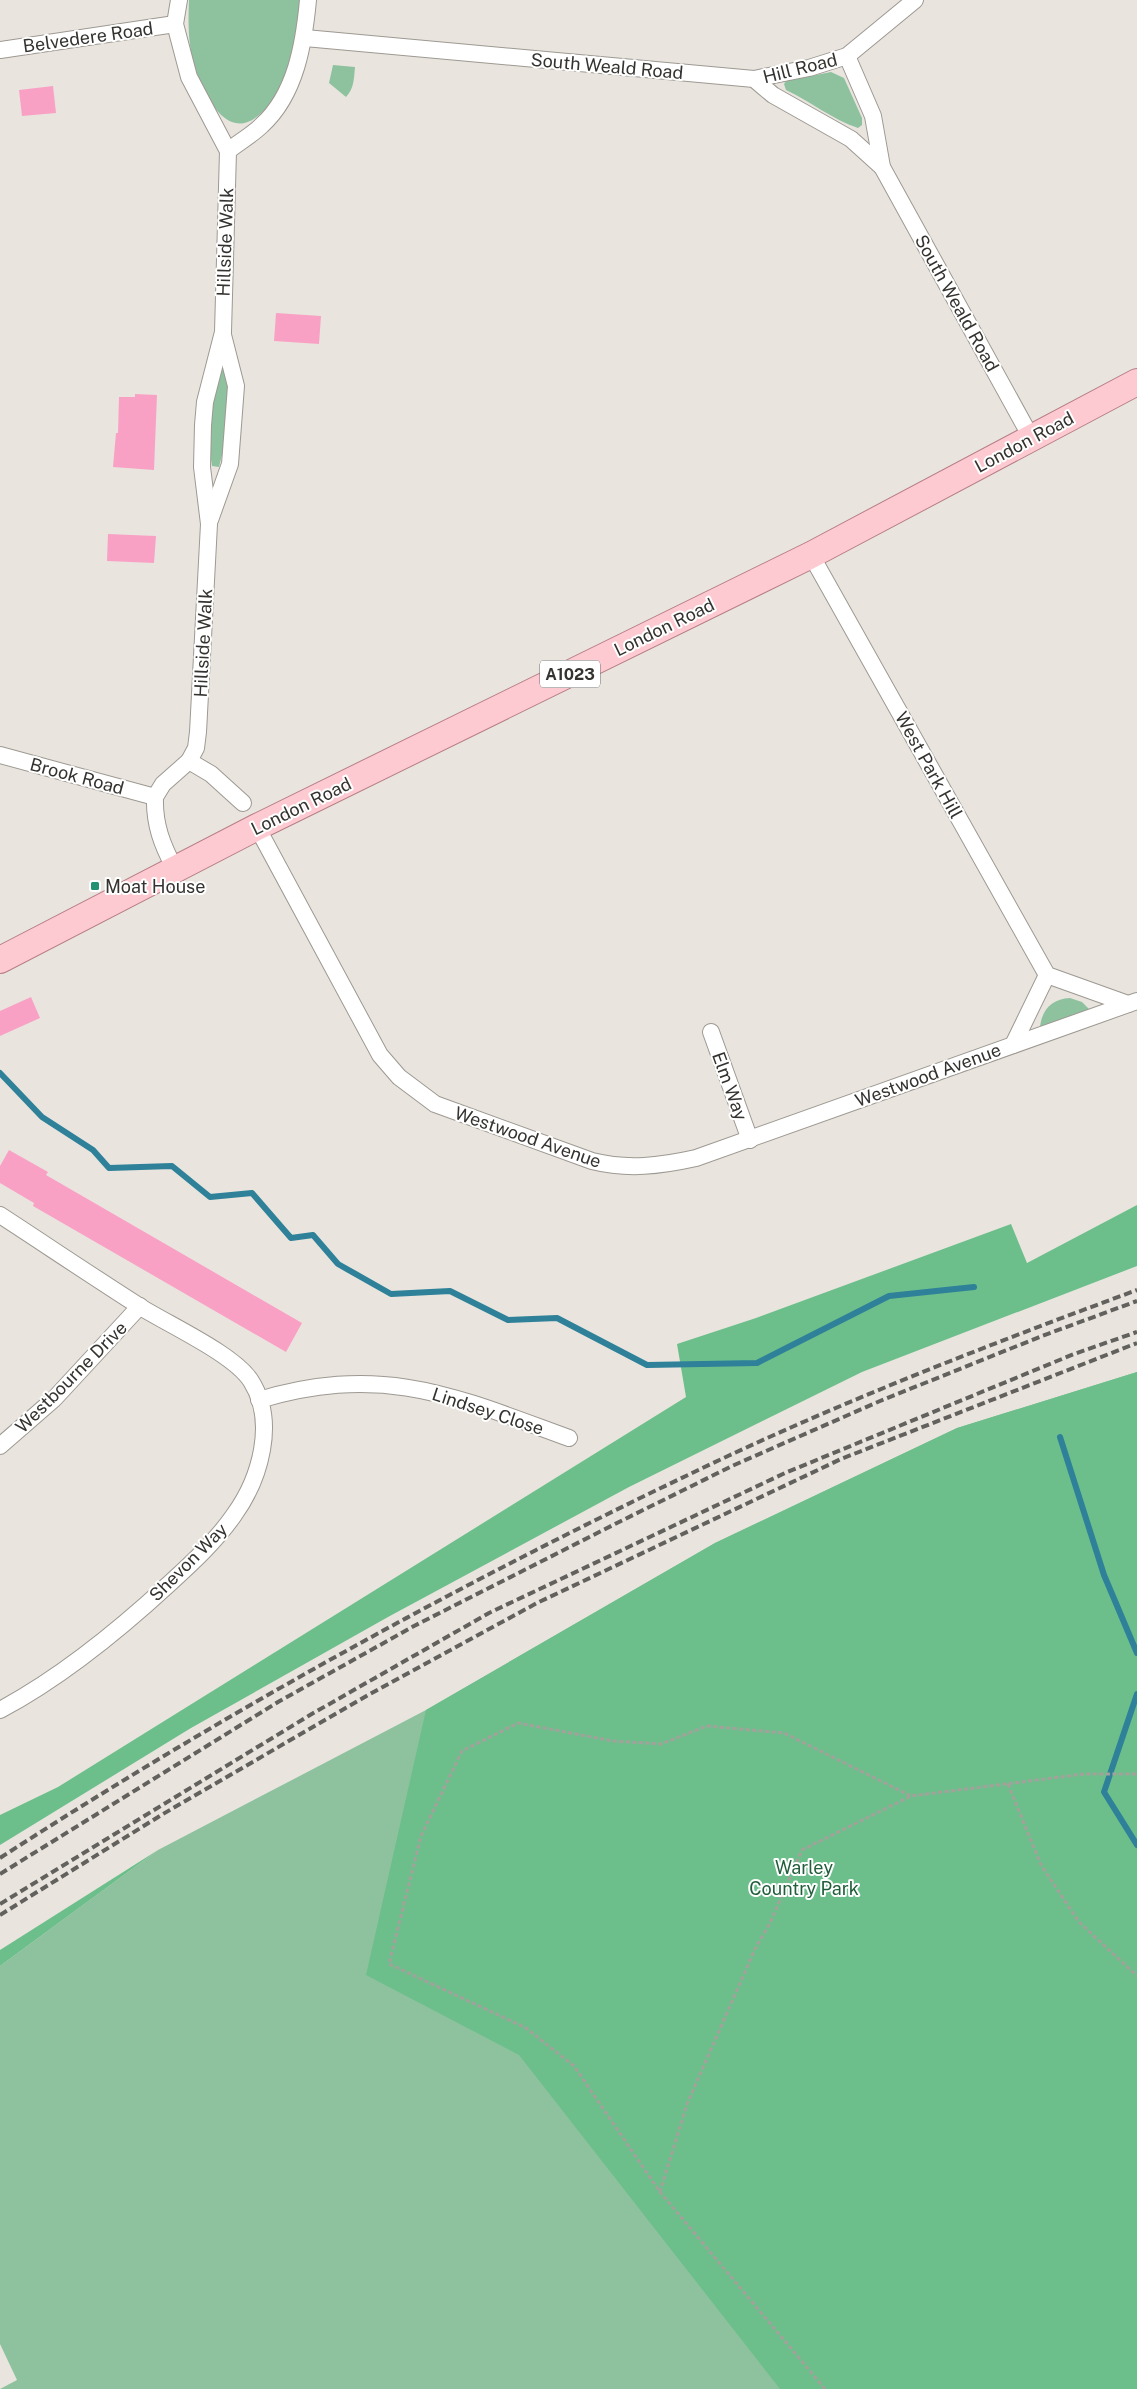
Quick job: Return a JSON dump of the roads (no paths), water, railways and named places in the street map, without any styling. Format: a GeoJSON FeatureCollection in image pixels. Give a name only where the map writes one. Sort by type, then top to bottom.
{"type":"FeatureCollection","features":[{"type":"Feature","properties":{"kind":"main road","name":"London Road"},"geometry":{"type":"LineString","coordinates":[[0,960],[257,827],[811,555],[1137,382]]}},
{"type":"Feature","properties":{"kind":"street","name":"Hillside Walk"},"geometry":{"type":"LineString","coordinates":[[179,0],[176,24],[189,77],[228,151],[222,332],[205,402],[203,425],[202,467],[209,524],[198,732],[196,748],[190,761]]}},
{"type":"Feature","properties":{"kind":"street"},"geometry":{"type":"LineString","coordinates":[[228,151],[264,124],[287,92],[305,38],[308,0]]}},
{"type":"Feature","properties":{"kind":"street","name":"Hill Road"},"geometry":{"type":"LineString","coordinates":[[754,79],[809,68],[847,56],[915,0]]}},
{"type":"Feature","properties":{"kind":"street","name":"Belvedere Road"},"geometry":{"type":"LineString","coordinates":[[0,50],[176,24]]}},
{"type":"Feature","properties":{"kind":"street","name":"South Weald Road"},"geometry":{"type":"LineString","coordinates":[[305,38],[754,79],[773,95],[851,139],[882,166]]}},
{"type":"Feature","properties":{"kind":"street","name":"South Weald Road"},"geometry":{"type":"LineString","coordinates":[[847,56],[873,116],[882,166],[1032,439]]}},
{"type":"Feature","properties":{"kind":"street","name":"Hillside Walk"},"geometry":{"type":"LineString","coordinates":[[209,524],[230,464],[236,386],[222,332]]}},
{"type":"Feature","properties":{"kind":"street","name":"West Park Hill"},"geometry":{"type":"LineString","coordinates":[[811,555],[1047,975]]}},
{"type":"Feature","properties":{"kind":"street","name":"Brook Road"},"geometry":{"type":"LineString","coordinates":[[0,755],[155,796]]}},
{"type":"Feature","properties":{"kind":"street"},"geometry":{"type":"LineString","coordinates":[[175,869],[162,845],[154,818],[155,796],[162,784],[190,761],[211,774],[243,803]]}},
{"type":"Feature","properties":{"kind":"street","name":"Westwood Avenue"},"geometry":{"type":"LineString","coordinates":[[257,827],[380,1055],[399,1077],[435,1104],[583,1158],[614,1166],[640,1168],[696,1158],[1132,1003]]}},
{"type":"Feature","properties":{"kind":"street"},"geometry":{"type":"LineString","coordinates":[[1013,1045],[1047,975],[1132,1003]]}},
{"type":"Feature","properties":{"kind":"street","name":"Elm Way"},"geometry":{"type":"LineString","coordinates":[[711,1032],[750,1140]]}},
{"type":"Feature","properties":{"kind":"street","name":"Shevon Way"},"geometry":{"type":"LineString","coordinates":[[0,1215],[140,1306],[235,1364],[250,1380],[260,1400],[264,1416],[263,1442],[256,1469],[234,1516],[197,1557],[117,1629],[55,1675],[0,1710]]}},
{"type":"Feature","properties":{"kind":"street","name":"Westbourne Drive"},"geometry":{"type":"LineString","coordinates":[[0,1446],[54,1399],[140,1306]]}},
{"type":"Feature","properties":{"kind":"street","name":"Lindsey Close"},"geometry":{"type":"LineString","coordinates":[[260,1400],[310,1387],[381,1383],[422,1389],[459,1398],[569,1438]]}},
{"type":"Feature","properties":{"kind":"waterway"},"geometry":{"type":"LineString","coordinates":[[0,1073],[42,1117],[93,1150],[109,1168],[172,1166],[210,1197],[252,1193],[291,1238],[313,1235],[338,1264],[391,1294],[450,1291],[508,1320],[557,1318],[647,1365],[757,1363],[889,1296],[974,1287]]}},
{"type":"Feature","properties":{"kind":"waterway"},"geometry":{"type":"LineString","coordinates":[[1060,1437],[1104,1575],[1137,1653]]}},
{"type":"Feature","properties":{"kind":"waterway"},"geometry":{"type":"LineString","coordinates":[[1137,1694],[1104,1792],[1137,1845]]}},
{"type":"Feature","properties":{"kind":"railway"},"geometry":{"type":"LineString","coordinates":[[0,1858],[88,1802],[266,1696],[449,1596],[634,1501],[778,1433],[879,1390],[1137,1290]]}},
{"type":"Feature","properties":{"kind":"railway"},"geometry":{"type":"LineString","coordinates":[[0,1874],[278,1702],[414,1626],[617,1523],[732,1466],[880,1401],[1042,1336],[1137,1301]]}},
{"type":"Feature","properties":{"kind":"railway"},"geometry":{"type":"LineString","coordinates":[[0,1904],[310,1715],[489,1613],[785,1473],[1074,1354],[1137,1332]]}},
{"type":"Feature","properties":{"kind":"railway"},"geometry":{"type":"LineString","coordinates":[[0,1915],[163,1814],[368,1695],[537,1603],[841,1459],[1137,1343]]}},
{"type":"Feature","properties":{"kind":"place","name":"Moat House"},"geometry":{"type":"Point","coordinates":[95,886]}},
{"type":"Feature","properties":{"kind":"park label","name":"Warley Country Park"},"geometry":{"type":"Point","coordinates":[804,1877]}}]}
